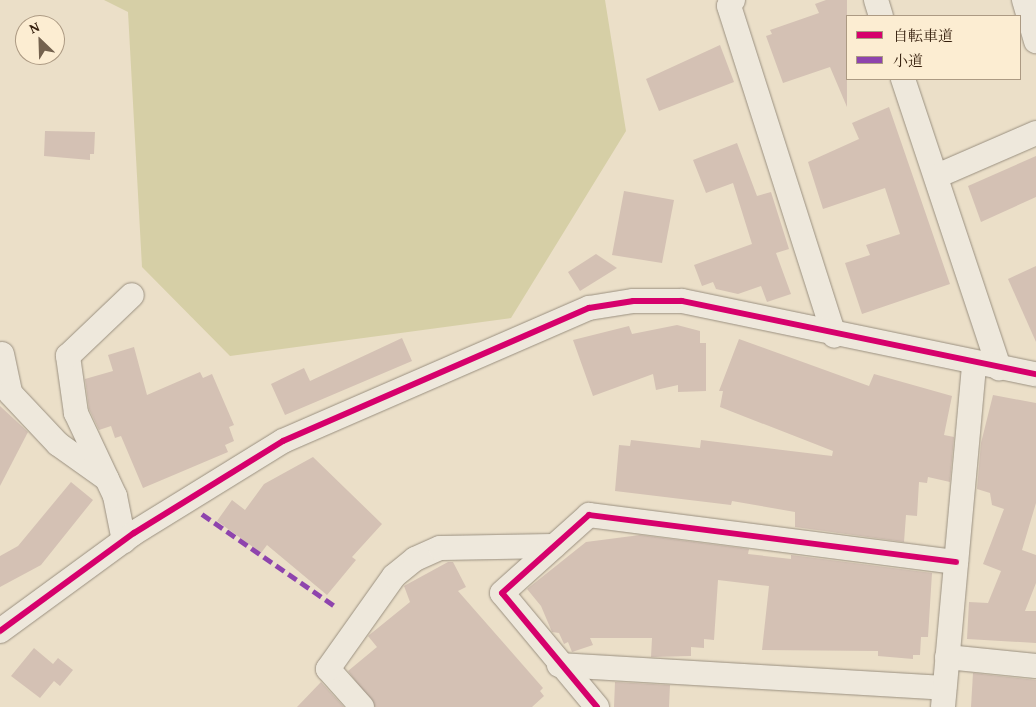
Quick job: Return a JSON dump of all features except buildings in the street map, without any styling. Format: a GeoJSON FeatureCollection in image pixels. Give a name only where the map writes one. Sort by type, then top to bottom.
{"type":"FeatureCollection","features":[{"type":"Feature","properties":{"kind":"street"},"geometry":{"type":"LineString","coordinates":[[733,0],[729,6],[834,336]]}},
{"type":"Feature","properties":{"kind":"street"},"geometry":{"type":"LineString","coordinates":[[876,0],[881,15]]}},
{"type":"Feature","properties":{"kind":"street"},"geometry":{"type":"LineString","coordinates":[[1024,0],[1036,41]]}},
{"type":"Feature","properties":{"kind":"street"},"geometry":{"type":"LineString","coordinates":[[903,80],[937,176],[999,368]]}},
{"type":"Feature","properties":{"kind":"street"},"geometry":{"type":"LineString","coordinates":[[937,176],[1036,133]]}},
{"type":"Feature","properties":{"kind":"street"},"geometry":{"type":"LineString","coordinates":[[124,541],[108,480],[76,413],[68,356],[132,295]]}},
{"type":"Feature","properties":{"kind":"street"},"geometry":{"type":"LineString","coordinates":[[0,631],[124,541],[282,441],[589,308],[633,301],[682,301],[834,336],[974,365],[1036,374]]}},
{"type":"Feature","properties":{"kind":"street"},"geometry":{"type":"LineString","coordinates":[[2,354],[10,393],[58,444],[108,480]]}},
{"type":"Feature","properties":{"kind":"street"},"geometry":{"type":"LineString","coordinates":[[558,665],[943,698],[974,365]]}},
{"type":"Feature","properties":{"kind":"street"},"geometry":{"type":"LineString","coordinates":[[597,707],[558,665],[502,593],[589,515],[956,562]]}},
{"type":"Feature","properties":{"kind":"street"},"geometry":{"type":"LineString","coordinates":[[362,707],[328,669],[394,576],[415,559],[440,548],[554,546]]}},
{"type":"Feature","properties":{"kind":"street"},"geometry":{"type":"LineString","coordinates":[[947,657],[1036,666]]}},
{"type":"Feature","properties":{"kind":"shaded area"},"geometry":{"type":"Polygon","coordinates":[[[104,0],[605,0],[626,131],[511,318],[230,356],[142,267],[128,12],[104,0]]]}},
{"type":"Feature","properties":{"kind":"marked path"},"geometry":{"type":"LineString","coordinates":[[202,514],[338,608]]}},
{"type":"Feature","properties":{"kind":"cycle path"},"geometry":{"type":"LineString","coordinates":[[0,631],[134,533],[283,441],[589,308],[633,301],[682,301],[1036,374]]}},
{"type":"Feature","properties":{"kind":"cycle path"},"geometry":{"type":"LineString","coordinates":[[597,707],[502,593],[589,515],[956,562]]}}]}
